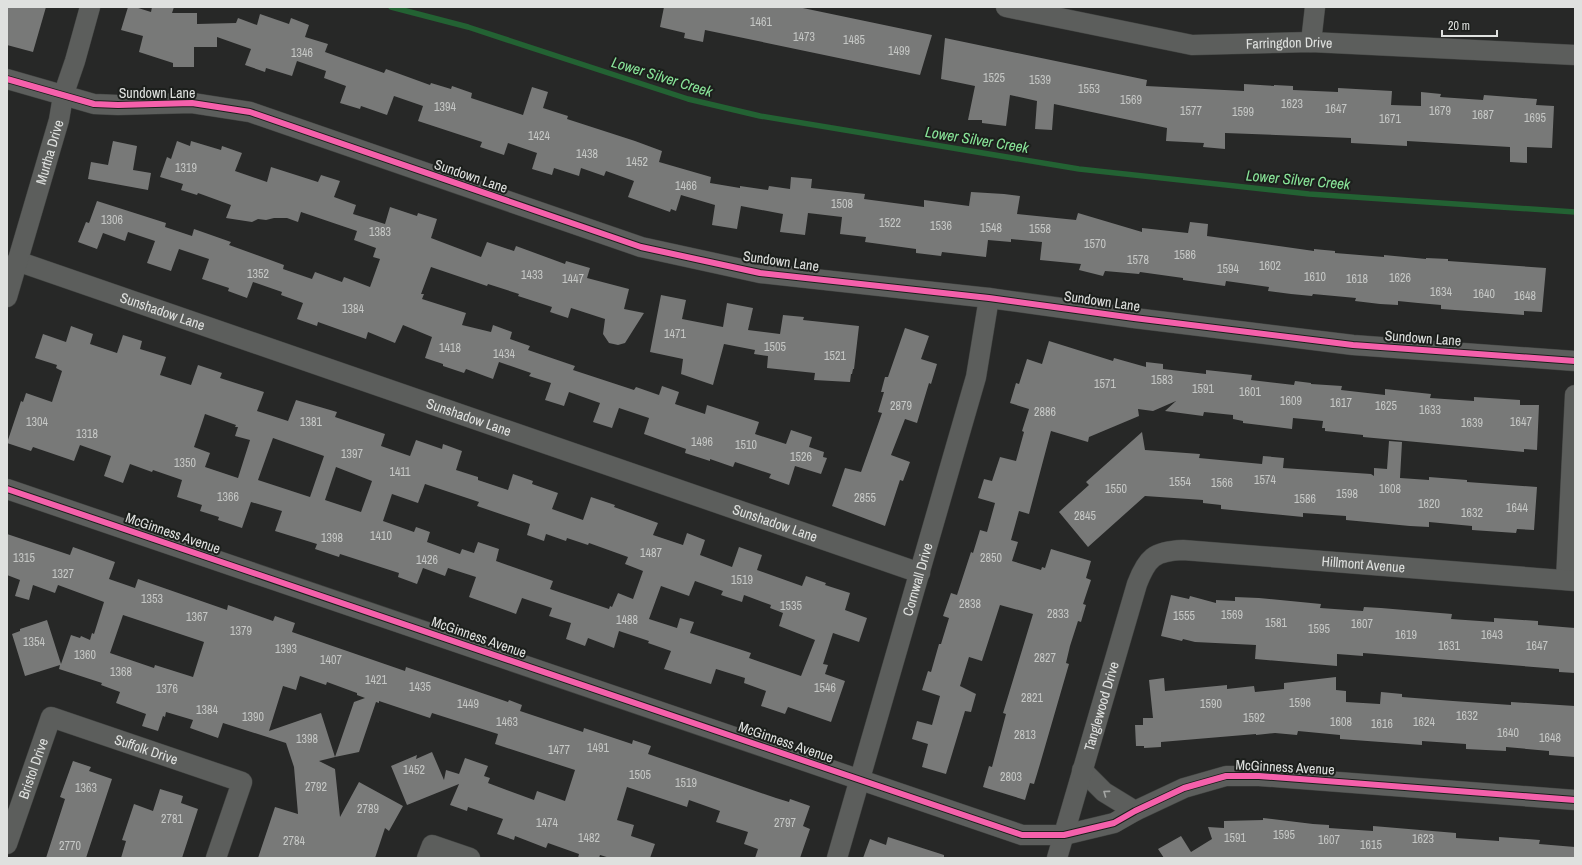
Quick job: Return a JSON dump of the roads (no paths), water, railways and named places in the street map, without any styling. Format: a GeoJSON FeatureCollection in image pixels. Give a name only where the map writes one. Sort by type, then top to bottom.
{"type":"FeatureCollection","features":[{"type":"Feature","properties":{"kind":"street","name":"Murtha Drive"},"geometry":{"type":"LineString","coordinates":[[7,297],[59,120],[63,96],[75,61],[90,7]]}},
{"type":"Feature","properties":{"kind":"street","name":"Farringdon Drive"},"geometry":{"type":"LineString","coordinates":[[1006,7],[1192,45],[1311,42],[1575,55]]}},
{"type":"Feature","properties":{"kind":"street"},"geometry":{"type":"LineString","coordinates":[[1311,42],[1315,7]]}},
{"type":"Feature","properties":{"kind":"street","name":"Sundown Lane"},"geometry":{"type":"LineString","coordinates":[[7,79],[94,104],[118,105],[192,103],[250,112],[641,247],[760,273],[989,298],[1134,318],[1352,345],[1575,361]]}},
{"type":"Feature","properties":{"kind":"street","name":"Sunshadow Lane"},"geometry":{"type":"LineString","coordinates":[[17,261],[920,573]]}},
{"type":"Feature","properties":{"kind":"street","name":"Cornwall Drive"},"geometry":{"type":"LineString","coordinates":[[837,858],[976,376],[989,298]]}},
{"type":"Feature","properties":{"kind":"street"},"geometry":{"type":"LineString","coordinates":[[1575,356],[1575,367]]}},
{"type":"Feature","properties":{"kind":"street"},"geometry":{"type":"LineString","coordinates":[[1570,580],[1575,395]]}},
{"type":"Feature","properties":{"kind":"street","name":"McGinness Avenue"},"geometry":{"type":"LineString","coordinates":[[7,489],[1022,835],[1064,835],[1114,824],[1135,811],[1184,788],[1226,776],[1259,776],[1575,800]]}},
{"type":"Feature","properties":{"kind":"street","name":"Hillmont Avenue"},"geometry":{"type":"LineString","coordinates":[[1152,557],[1167,551],[1183,550],[1570,580]]}},
{"type":"Feature","properties":{"kind":"street","name":"Tanglewood Drive"},"geometry":{"type":"LineString","coordinates":[[1057,858],[1137,584],[1143,570],[1152,557]]}},
{"type":"Feature","properties":{"kind":"street","name":"Suffolk Drive"},"geometry":{"type":"LineString","coordinates":[[51,717],[242,782],[216,858]]}},
{"type":"Feature","properties":{"kind":"street","name":"Bristol Drive"},"geometry":{"type":"LineString","coordinates":[[7,844],[51,717]]}},
{"type":"Feature","properties":{"kind":"street"},"geometry":{"type":"LineString","coordinates":[[1082,770],[1104,792],[1135,811]]}},
{"type":"Feature","properties":{"kind":"street"},"geometry":{"type":"LineString","coordinates":[[429,851],[470,858]]}},
{"type":"Feature","properties":{"kind":"waterway","name":"Lower Silver Creek"},"geometry":{"type":"LineString","coordinates":[[391,7],[468,27],[688,99],[760,116],[1079,169],[1309,194],[1575,212]]}}]}
